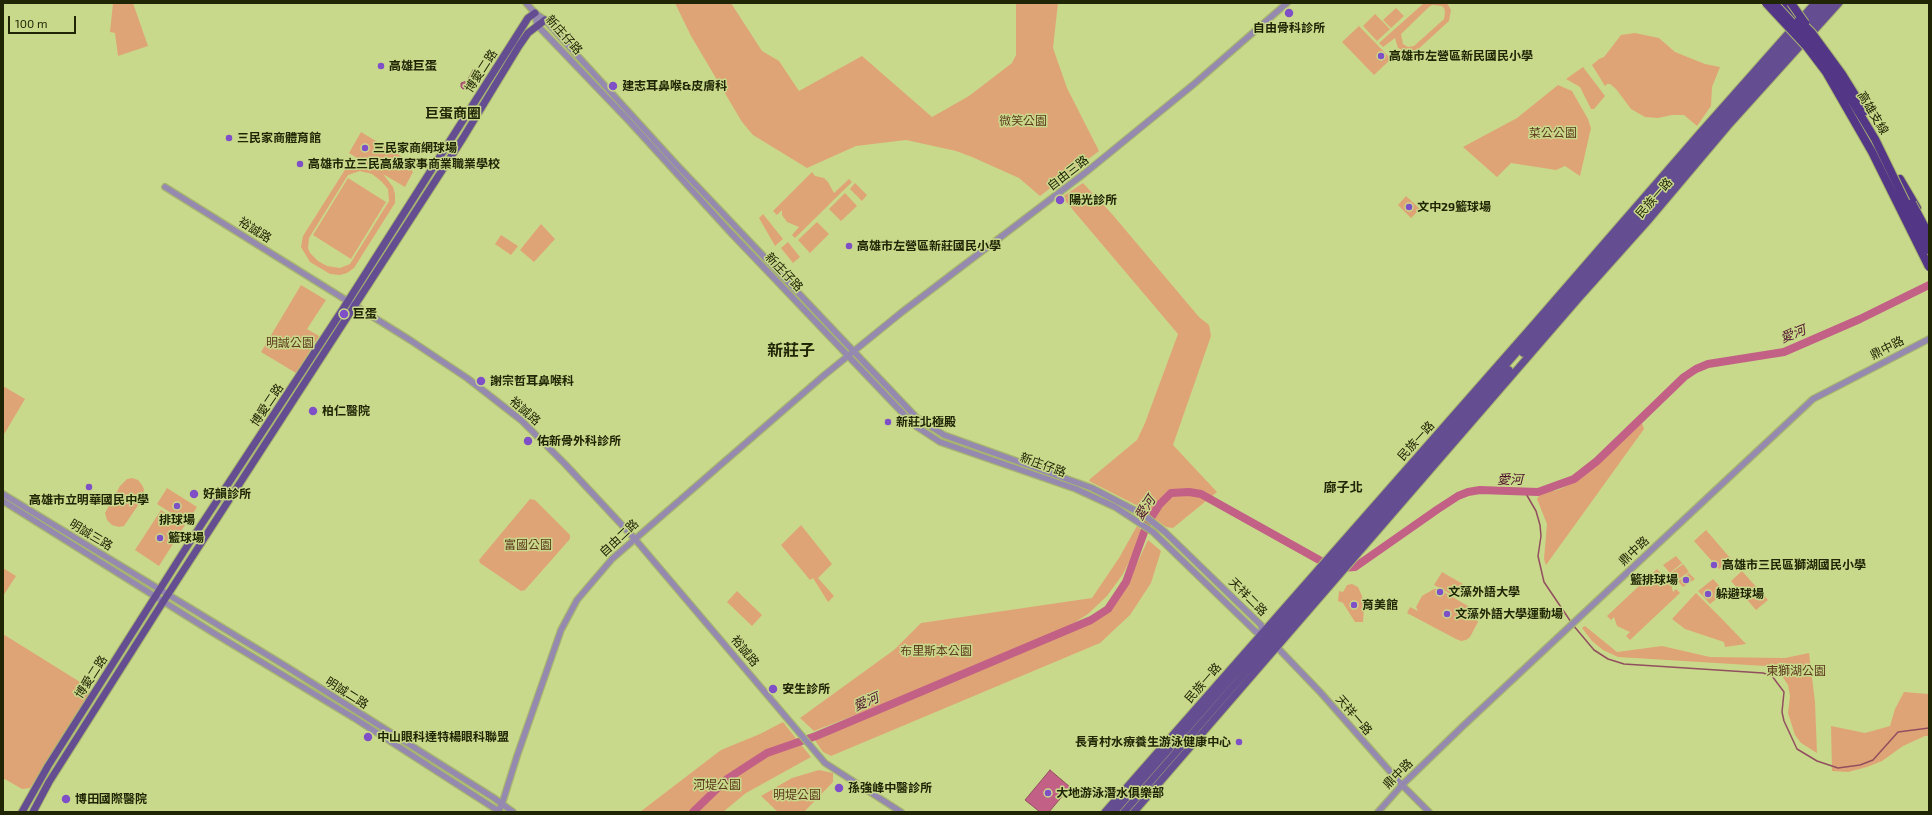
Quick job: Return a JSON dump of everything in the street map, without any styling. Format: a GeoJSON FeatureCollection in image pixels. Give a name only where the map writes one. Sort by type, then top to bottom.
{"type":"FeatureCollection","features":[{"type":"Feature","properties":{"kind":"highway"},"geometry":{"type":"LineString","coordinates":[[1766,3],[1807,47],[1826,72],[1872,152],[1929,267]]}},
{"type":"Feature","properties":{"kind":"highway","name":"高雄支線"},"geometry":{"type":"LineString","coordinates":[[1774,3],[1820,53],[1838,78],[1875,139],[1929,250]]}},
{"type":"Feature","properties":{"kind":"highway","name":"高雄支線"},"geometry":{"type":"LineString","coordinates":[[1782,3],[1812,33],[1842,74],[1878,134],[1929,235]]}},
{"type":"Feature","properties":{"kind":"highway"},"geometry":{"type":"LineString","coordinates":[[1791,3],[1812,33]]}},
{"type":"Feature","properties":{"kind":"highway"},"geometry":{"type":"LineString","coordinates":[[1815,60],[1832,82],[1870,139],[1929,260]]}},
{"type":"Feature","properties":{"kind":"highway"},"geometry":{"type":"LineString","coordinates":[[1900,179],[1929,227]]}},
{"type":"Feature","properties":{"kind":"main road","name":"民族一路"},"geometry":{"type":"LineString","coordinates":[[1338,561],[1453,439],[1478,401],[1534,337],[1565,293],[1815,3]]}},
{"type":"Feature","properties":{"kind":"main road","name":"民族一路"},"geometry":{"type":"LineString","coordinates":[[1599,254],[1823,3]]}},
{"type":"Feature","properties":{"kind":"main road","name":"民族一路"},"geometry":{"type":"LineString","coordinates":[[1660,202],[1830,3]]}},
{"type":"Feature","properties":{"kind":"main road","name":"民族一路"},"geometry":{"type":"LineString","coordinates":[[1338,561],[1422,456],[1478,401],[1534,337],[1584,288],[1839,3]]}},
{"type":"Feature","properties":{"kind":"main road","name":"博愛二路"},"geometry":{"type":"LineString","coordinates":[[22,812],[48,766],[159,589],[348,301],[528,18],[535,13]]}},
{"type":"Feature","properties":{"kind":"main road","name":"博愛二路"},"geometry":{"type":"LineString","coordinates":[[33,812],[49,782],[163,602],[463,138],[519,46],[528,33],[537,25],[546,20]]}},
{"type":"Feature","properties":{"kind":"main road"},"geometry":{"type":"LineString","coordinates":[[1324,574],[1338,561]]}},
{"type":"Feature","properties":{"kind":"main road"},"geometry":{"type":"LineString","coordinates":[[1324,574],[1338,561]]}},
{"type":"Feature","properties":{"kind":"main road","name":"民族一路"},"geometry":{"type":"LineString","coordinates":[[1134,812],[1324,574]]}},
{"type":"Feature","properties":{"kind":"main road","name":"民族一路"},"geometry":{"type":"LineString","coordinates":[[1124,812],[1324,574]]}},
{"type":"Feature","properties":{"kind":"main road","name":"民族一路"},"geometry":{"type":"LineString","coordinates":[[1105,812],[1270,640]]}},
{"type":"Feature","properties":{"kind":"main road","name":"民族一路"},"geometry":{"type":"LineString","coordinates":[[1114,812],[1160,757],[1270,640]]}},
{"type":"Feature","properties":{"kind":"street"},"geometry":{"type":"LineString","coordinates":[[526,3],[535,13]]}},
{"type":"Feature","properties":{"kind":"street","name":"自由三路"},"geometry":{"type":"LineString","coordinates":[[855,351],[902,312],[1085,173],[1184,93],[1287,3]]}},
{"type":"Feature","properties":{"kind":"street","name":"新庄仔路"},"geometry":{"type":"LineString","coordinates":[[535,13],[546,20],[677,165],[916,417],[944,435],[1079,483],[1099,491],[1144,515]]}},
{"type":"Feature","properties":{"kind":"street","name":"新庄仔路"},"geometry":{"type":"LineString","coordinates":[[535,13],[537,25],[628,120],[730,232],[914,425],[940,442],[1076,488],[1116,507],[1140,522]]}},
{"type":"Feature","properties":{"kind":"street","name":"裕誠路"},"geometry":{"type":"LineString","coordinates":[[165,187],[452,367],[521,420],[565,464],[634,538],[825,763],[901,812]]}},
{"type":"Feature","properties":{"kind":"street","name":"鼎中路"},"geometry":{"type":"LineString","coordinates":[[1378,812],[1402,785],[1813,399],[1929,339]]}},
{"type":"Feature","properties":{"kind":"street","name":"自由二路"},"geometry":{"type":"LineString","coordinates":[[499,812],[517,756],[567,618],[577,600],[598,573],[634,538],[855,351]]}},
{"type":"Feature","properties":{"kind":"street","name":"明誠三路"},"geometry":{"type":"LineString","coordinates":[[3,494],[168,595]]}},
{"type":"Feature","properties":{"kind":"street","name":"明誠三路"},"geometry":{"type":"LineString","coordinates":[[3,502],[163,602]]}},
{"type":"Feature","properties":{"kind":"street","name":"天祥二路"},"geometry":{"type":"LineString","coordinates":[[1144,515],[1157,525],[1261,625],[1270,640]]}},
{"type":"Feature","properties":{"kind":"street","name":"天祥二路"},"geometry":{"type":"LineString","coordinates":[[1140,522],[1153,532],[1256,632],[1270,640]]}},
{"type":"Feature","properties":{"kind":"street","name":"明誠二路"},"geometry":{"type":"LineString","coordinates":[[168,595],[287,667],[513,812]]}},
{"type":"Feature","properties":{"kind":"street","name":"明誠二路"},"geometry":{"type":"LineString","coordinates":[[163,602],[354,718],[499,812]]}},
{"type":"Feature","properties":{"kind":"street","name":"天祥一路"},"geometry":{"type":"LineString","coordinates":[[1270,640],[1321,693],[1402,785],[1429,812]]}},
{"type":"Feature","properties":{"kind":"green space"},"geometry":{"type":"Polygon","coordinates":[[[113,3],[133,3],[148,46],[118,56],[115,33],[110,32],[113,3]]]}},
{"type":"Feature","properties":{"kind":"green space","name":"微笑公園"},"geometry":{"type":"Polygon","coordinates":[[[675,3],[731,3],[762,51],[779,61],[799,91],[862,56],[932,117],[969,96],[1012,63],[1016,55],[1016,3],[1058,3],[1053,48],[1067,88],[1099,151],[1040,196],[1019,178],[972,157],[956,151],[906,140],[856,146],[807,168],[753,135],[742,122],[691,36],[675,3]]]}},
{"type":"Feature","properties":{"kind":"green space"},"geometry":{"type":"Polygon","coordinates":[[[1424,3],[1447,3],[1451,10],[1449,21],[1414,53],[1406,52],[1398,48],[1395,38],[1383,47],[1379,43],[1424,3]],[[1430,6],[1401,34],[1403,44],[1408,47],[1414,46],[1444,19],[1445,12],[1442,6],[1430,6]]]}},
{"type":"Feature","properties":{"kind":"green space"},"geometry":{"type":"Polygon","coordinates":[[[1396,8],[1404,16],[1391,28],[1383,20],[1396,8]]]}},
{"type":"Feature","properties":{"kind":"green space"},"geometry":{"type":"Polygon","coordinates":[[[1375,14],[1390,29],[1377,41],[1363,26],[1375,14]]]}},
{"type":"Feature","properties":{"kind":"green space"},"geometry":{"type":"Polygon","coordinates":[[[1359,26],[1391,59],[1374,75],[1342,42],[1359,26]]]}},
{"type":"Feature","properties":{"kind":"green space"},"geometry":{"type":"Polygon","coordinates":[[[1635,33],[1659,38],[1675,52],[1705,64],[1720,67],[1712,87],[1711,106],[1697,126],[1684,115],[1672,115],[1658,118],[1645,117],[1631,109],[1616,89],[1610,84],[1605,86],[1592,65],[1604,57],[1621,35],[1635,33]]]}},
{"type":"Feature","properties":{"kind":"green space"},"geometry":{"type":"Polygon","coordinates":[[[1583,67],[1605,96],[1594,109],[1591,109],[1580,87],[1566,79],[1583,67]]]}},
{"type":"Feature","properties":{"kind":"green space","name":"菜公公園"},"geometry":{"type":"Polygon","coordinates":[[[1558,85],[1572,91],[1588,119],[1591,128],[1580,176],[1565,166],[1556,170],[1511,163],[1497,177],[1463,147],[1517,118],[1558,85]]]}},
{"type":"Feature","properties":{"kind":"green space"},"geometry":{"type":"Polygon","coordinates":[[[361,132],[404,158],[413,172],[405,187],[383,174],[393,187],[395,203],[354,268],[347,273],[340,275],[330,274],[310,262],[301,247],[303,236],[346,168],[348,169],[360,165],[373,168],[349,153],[361,132]],[[360,171],[348,175],[309,238],[308,248],[310,253],[318,261],[327,266],[340,268],[350,264],[389,201],[388,189],[372,174],[360,171]]]}},
{"type":"Feature","properties":{"kind":"green space"},"geometry":{"type":"Polygon","coordinates":[[[812,172],[815,176],[824,178],[834,193],[849,179],[852,182],[795,238],[792,235],[799,227],[787,222],[782,215],[782,210],[777,215],[773,211],[812,172]]]}},
{"type":"Feature","properties":{"kind":"green space"},"geometry":{"type":"Polygon","coordinates":[[[348,178],[386,202],[351,259],[313,235],[348,178]]]}},
{"type":"Feature","properties":{"kind":"green space"},"geometry":{"type":"Polygon","coordinates":[[[855,183],[867,195],[862,201],[850,189],[855,183]]]}},
{"type":"Feature","properties":{"kind":"green space"},"geometry":{"type":"Polygon","coordinates":[[[1083,183],[1112,214],[1199,317],[1209,325],[1211,336],[1173,445],[1217,492],[1173,528],[1166,527],[1138,506],[1089,481],[1137,440],[1145,423],[1178,334],[1062,197],[1083,183]]]}},
{"type":"Feature","properties":{"kind":"green space"},"geometry":{"type":"Polygon","coordinates":[[[845,193],[857,206],[841,221],[829,209],[845,193]]]}},
{"type":"Feature","properties":{"kind":"green space","name":"文中29籃球場"},"geometry":{"type":"Polygon","coordinates":[[[1406,196],[1420,209],[1411,218],[1398,205],[1406,196]]]}},
{"type":"Feature","properties":{"kind":"green space"},"geometry":{"type":"Polygon","coordinates":[[[763,214],[783,239],[775,246],[759,218],[763,214]]]}},
{"type":"Feature","properties":{"kind":"green space"},"geometry":{"type":"Polygon","coordinates":[[[817,222],[829,234],[810,253],[798,240],[817,222]]]}},
{"type":"Feature","properties":{"kind":"green space"},"geometry":{"type":"Polygon","coordinates":[[[541,224],[555,239],[534,262],[520,250],[541,224]]]}},
{"type":"Feature","properties":{"kind":"green space"},"geometry":{"type":"Polygon","coordinates":[[[501,235],[518,246],[511,255],[495,244],[501,235]]]}},
{"type":"Feature","properties":{"kind":"green space"},"geometry":{"type":"Polygon","coordinates":[[[788,242],[800,257],[793,263],[781,248],[788,242]]]}},
{"type":"Feature","properties":{"kind":"green space","name":"明誠公園"},"geometry":{"type":"Polygon","coordinates":[[[301,285],[326,300],[307,329],[319,336],[296,373],[261,352],[301,285]]]}},
{"type":"Feature","properties":{"kind":"green space"},"geometry":{"type":"Polygon","coordinates":[[[3,386],[25,399],[3,436],[3,386]]]}},
{"type":"Feature","properties":{"kind":"green space"},"geometry":{"type":"Polygon","coordinates":[[[1642,423],[1644,429],[1546,565],[1544,559],[1547,524],[1537,499],[1541,493],[1558,490],[1577,481],[1642,423]]]}},
{"type":"Feature","properties":{"kind":"green space"},"geometry":{"type":"Polygon","coordinates":[[[132,478],[138,480],[142,485],[144,489],[143,498],[124,526],[119,527],[112,525],[107,520],[105,513],[120,486],[127,479],[132,478]]]}},
{"type":"Feature","properties":{"kind":"green space","name":"排球場"},"geometry":{"type":"Polygon","coordinates":[[[167,488],[197,507],[187,523],[157,504],[167,488]]]}},
{"type":"Feature","properties":{"kind":"green space","name":"富國公園"},"geometry":{"type":"Polygon","coordinates":[[[530,499],[535,500],[570,535],[570,539],[525,590],[521,591],[480,563],[479,560],[530,499]]]}},
{"type":"Feature","properties":{"kind":"green space","name":"籃球場"},"geometry":{"type":"Polygon","coordinates":[[[161,510],[185,525],[159,566],[135,550],[161,510]]]}},
{"type":"Feature","properties":{"kind":"green space"},"geometry":{"type":"Polygon","coordinates":[[[801,525],[832,564],[818,578],[834,596],[828,602],[813,578],[810,580],[781,545],[801,525]]]}},
{"type":"Feature","properties":{"kind":"green space","name":"布里斯本公園"},"geometry":{"type":"Polygon","coordinates":[[[1137,526],[1144,532],[1123,574],[1107,596],[1088,614],[1066,628],[948,679],[814,731],[800,718],[894,650],[921,623],[1092,598],[1119,558],[1137,526]]]}},
{"type":"Feature","properties":{"kind":"green space"},"geometry":{"type":"Polygon","coordinates":[[[1706,530],[1731,559],[1719,569],[1694,541],[1706,530]]]}},
{"type":"Feature","properties":{"kind":"green space"},"geometry":{"type":"Polygon","coordinates":[[[1148,540],[1161,551],[1151,583],[1130,615],[1100,643],[831,756],[823,752],[814,739],[1092,623],[1115,605],[1125,589],[1148,540]]]}},
{"type":"Feature","properties":{"kind":"green space"},"geometry":{"type":"Polygon","coordinates":[[[1676,556],[1682,563],[1670,573],[1663,565],[1676,556]]]}},
{"type":"Feature","properties":{"kind":"green space"},"geometry":{"type":"Polygon","coordinates":[[[1683,564],[1689,572],[1677,580],[1671,573],[1683,564]]]}},
{"type":"Feature","properties":{"kind":"green space"},"geometry":{"type":"Polygon","coordinates":[[[3,568],[16,576],[3,596],[3,568]]]}},
{"type":"Feature","properties":{"kind":"green space"},"geometry":{"type":"Polygon","coordinates":[[[1657,569],[1662,574],[1660,576],[1670,581],[1673,592],[1676,589],[1680,593],[1630,640],[1626,636],[1630,632],[1617,626],[1614,617],[1611,620],[1607,616],[1657,569]]]}},
{"type":"Feature","properties":{"kind":"green space"},"geometry":{"type":"Polygon","coordinates":[[[1742,571],[1768,600],[1756,610],[1731,581],[1742,571]]]}},
{"type":"Feature","properties":{"kind":"green space"},"geometry":{"type":"Polygon","coordinates":[[[1442,572],[1463,584],[1456,597],[1434,585],[1442,572]]]}},
{"type":"Feature","properties":{"kind":"green space","name":"籃排球場"},"geometry":{"type":"Polygon","coordinates":[[[1689,573],[1695,579],[1683,587],[1678,581],[1689,573]]]}},
{"type":"Feature","properties":{"kind":"green space"},"geometry":{"type":"Polygon","coordinates":[[[1713,579],[1725,592],[1710,604],[1698,591],[1713,579]]]}},
{"type":"Feature","properties":{"kind":"green space","name":"育美館"},"geometry":{"type":"Polygon","coordinates":[[[1352,584],[1358,587],[1362,596],[1364,607],[1363,622],[1355,622],[1343,603],[1338,601],[1339,591],[1343,592],[1347,585],[1352,584]]]}},
{"type":"Feature","properties":{"kind":"green space"},"geometry":{"type":"Polygon","coordinates":[[[1434,589],[1439,589],[1473,609],[1478,622],[1470,637],[1466,640],[1461,641],[1456,639],[1407,613],[1410,607],[1418,611],[1416,607],[1422,596],[1434,589]]]}},
{"type":"Feature","properties":{"kind":"green space"},"geometry":{"type":"Polygon","coordinates":[[[737,591],[762,615],[752,626],[727,602],[737,591]]]}},
{"type":"Feature","properties":{"kind":"green space"},"geometry":{"type":"Polygon","coordinates":[[[1696,593],[1746,644],[1725,647],[1724,642],[1685,629],[1672,619],[1696,593]]]}},
{"type":"Feature","properties":{"kind":"green space","name":"東獅湖公園"},"geometry":{"type":"Polygon","coordinates":[[[1585,626],[1617,652],[1662,646],[1710,657],[1785,658],[1809,653],[1815,702],[1817,753],[1801,743],[1795,735],[1788,713],[1790,696],[1788,685],[1780,673],[1774,668],[1765,666],[1618,657],[1603,650],[1592,641],[1582,628],[1585,626]]]}},
{"type":"Feature","properties":{"kind":"green space"},"geometry":{"type":"Polygon","coordinates":[[[3,634],[88,687],[89,696],[30,788],[22,789],[3,778],[3,634]]]}},
{"type":"Feature","properties":{"kind":"green space"},"geometry":{"type":"Polygon","coordinates":[[[1904,692],[1929,694],[1929,736],[1925,736],[1903,746],[1882,761],[1867,767],[1848,772],[1832,771],[1831,726],[1865,733],[1890,726],[1895,709],[1904,692]]]}},
{"type":"Feature","properties":{"kind":"green space","name":"河堤公園"},"geometry":{"type":"Polygon","coordinates":[[[783,722],[811,757],[746,793],[723,812],[640,812],[721,750],[760,734],[783,722]]]}},
{"type":"Feature","properties":{"kind":"green space","name":"明堤公園"},"geometry":{"type":"Polygon","coordinates":[[[819,770],[833,773],[833,782],[804,812],[778,812],[761,796],[792,778],[819,770]]]}},
{"type":"Feature","properties":{"kind":"shaded area"},"geometry":{"type":"Polygon","coordinates":[[[473,70],[477,71],[476,75],[469,88],[463,89],[461,87],[461,83],[467,81],[473,70]]]}},
{"type":"Feature","properties":{"kind":"shaded area","name":"大地游泳潛水俱樂部"},"geometry":{"type":"Polygon","coordinates":[[[1050,770],[1070,787],[1049,812],[1040,812],[1025,800],[1050,770]]]}},
{"type":"Feature","properties":{"kind":"waterway","name":"愛河"},"geometry":{"type":"LineString","coordinates":[[1341,568],[1355,567],[1438,509],[1458,496],[1468,492],[1480,490],[1538,492],[1574,479],[1597,461],[1684,377],[1696,369],[1708,364],[1784,352],[1860,319],[1929,285]]}},
{"type":"Feature","properties":{"kind":"waterway","name":"愛河"},"geometry":{"type":"LineString","coordinates":[[693,812],[727,779],[767,753],[816,736],[1091,620],[1108,609],[1126,582],[1147,524],[1159,505],[1171,493],[1189,492],[1201,494],[1330,566]]}},
{"type":"Feature","properties":{"kind":"waterway"},"geometry":{"type":"LineString","coordinates":[[1525,492],[1536,511],[1540,525],[1541,536],[1538,556],[1544,582],[1571,622]]}},
{"type":"Feature","properties":{"kind":"waterway"},"geometry":{"type":"LineString","coordinates":[[1573,625],[1594,650],[1608,659],[1624,664],[1763,673],[1772,676],[1784,692],[1782,712],[1784,721],[1797,749],[1817,761],[1838,768],[1860,765],[1873,760],[1898,732],[1929,728]]}},
{"type":"Feature","properties":{"kind":"place","name":"自由骨科診所"},"geometry":{"type":"Point","coordinates":[1289,13]}},
{"type":"Feature","properties":{"kind":"place","name":"高雄市左營區新民國民小學"},"geometry":{"type":"Point","coordinates":[1381,56]}},
{"type":"Feature","properties":{"kind":"place","name":"高雄巨蛋"},"geometry":{"type":"Point","coordinates":[381,66]}},
{"type":"Feature","properties":{"kind":"place","name":"建志耳鼻喉&皮膚科"},"geometry":{"type":"Point","coordinates":[613,86]}},
{"type":"Feature","properties":{"kind":"place","name":"三民家商體育館"},"geometry":{"type":"Point","coordinates":[229,138]}},
{"type":"Feature","properties":{"kind":"place","name":"三民家商網球場"},"geometry":{"type":"Point","coordinates":[365,148]}},
{"type":"Feature","properties":{"kind":"place","name":"高雄市立三民高級家事商業職業學校"},"geometry":{"type":"Point","coordinates":[300,164]}},
{"type":"Feature","properties":{"kind":"place","name":"陽光診所"},"geometry":{"type":"Point","coordinates":[1060,200]}},
{"type":"Feature","properties":{"kind":"place","name":"文中29籃球場"},"geometry":{"type":"Point","coordinates":[1409,207]}},
{"type":"Feature","properties":{"kind":"place","name":"高雄市左營區新莊國民小學"},"geometry":{"type":"Point","coordinates":[849,246]}},
{"type":"Feature","properties":{"kind":"place","name":"巨蛋"},"geometry":{"type":"Point","coordinates":[344,314]}},
{"type":"Feature","properties":{"kind":"place","name":"謝宗哲耳鼻喉科"},"geometry":{"type":"Point","coordinates":[481,381]}},
{"type":"Feature","properties":{"kind":"place","name":"柏仁醫院"},"geometry":{"type":"Point","coordinates":[313,411]}},
{"type":"Feature","properties":{"kind":"place","name":"新莊北極殿"},"geometry":{"type":"Point","coordinates":[888,422]}},
{"type":"Feature","properties":{"kind":"place","name":"佑新骨外科診所"},"geometry":{"type":"Point","coordinates":[528,441]}},
{"type":"Feature","properties":{"kind":"place","name":"高雄市立明華國民中學"},"geometry":{"type":"Point","coordinates":[89,487]}},
{"type":"Feature","properties":{"kind":"place","name":"好韻診所"},"geometry":{"type":"Point","coordinates":[194,494]}},
{"type":"Feature","properties":{"kind":"place","name":"排球場"},"geometry":{"type":"Point","coordinates":[177,506]}},
{"type":"Feature","properties":{"kind":"place","name":"籃球場"},"geometry":{"type":"Point","coordinates":[160,538]}},
{"type":"Feature","properties":{"kind":"place","name":"高雄市三民區獅湖國民小學"},"geometry":{"type":"Point","coordinates":[1714,565]}},
{"type":"Feature","properties":{"kind":"place","name":"籃排球場"},"geometry":{"type":"Point","coordinates":[1686,580]}},
{"type":"Feature","properties":{"kind":"place","name":"文藻外語大學"},"geometry":{"type":"Point","coordinates":[1440,592]}},
{"type":"Feature","properties":{"kind":"place","name":"躲避球場"},"geometry":{"type":"Point","coordinates":[1708,594]}},
{"type":"Feature","properties":{"kind":"place","name":"育美館"},"geometry":{"type":"Point","coordinates":[1354,605]}},
{"type":"Feature","properties":{"kind":"place","name":"文藻外語大學運動場"},"geometry":{"type":"Point","coordinates":[1447,614]}},
{"type":"Feature","properties":{"kind":"place","name":"安生診所"},"geometry":{"type":"Point","coordinates":[773,689]}},
{"type":"Feature","properties":{"kind":"place","name":"中山眼科達特楊眼科聯盟"},"geometry":{"type":"Point","coordinates":[368,737]}},
{"type":"Feature","properties":{"kind":"place","name":"長青村水療養生游泳健康中心"},"geometry":{"type":"Point","coordinates":[1239,742]}},
{"type":"Feature","properties":{"kind":"place","name":"孫強峰中醫診所"},"geometry":{"type":"Point","coordinates":[839,788]}},
{"type":"Feature","properties":{"kind":"place","name":"大地游泳潛水俱樂部"},"geometry":{"type":"Point","coordinates":[1048,793]}},
{"type":"Feature","properties":{"kind":"place","name":"博田國際醫院"},"geometry":{"type":"Point","coordinates":[66,799]}},
{"type":"Feature","properties":{"kind":"district","name":"巨蛋商圈"},"geometry":{"type":"Point","coordinates":[453,113]}},
{"type":"Feature","properties":{"kind":"district","name":"新莊子"},"geometry":{"type":"Point","coordinates":[791,351]}},
{"type":"Feature","properties":{"kind":"district","name":"廍子北"},"geometry":{"type":"Point","coordinates":[1343,488]}}]}
